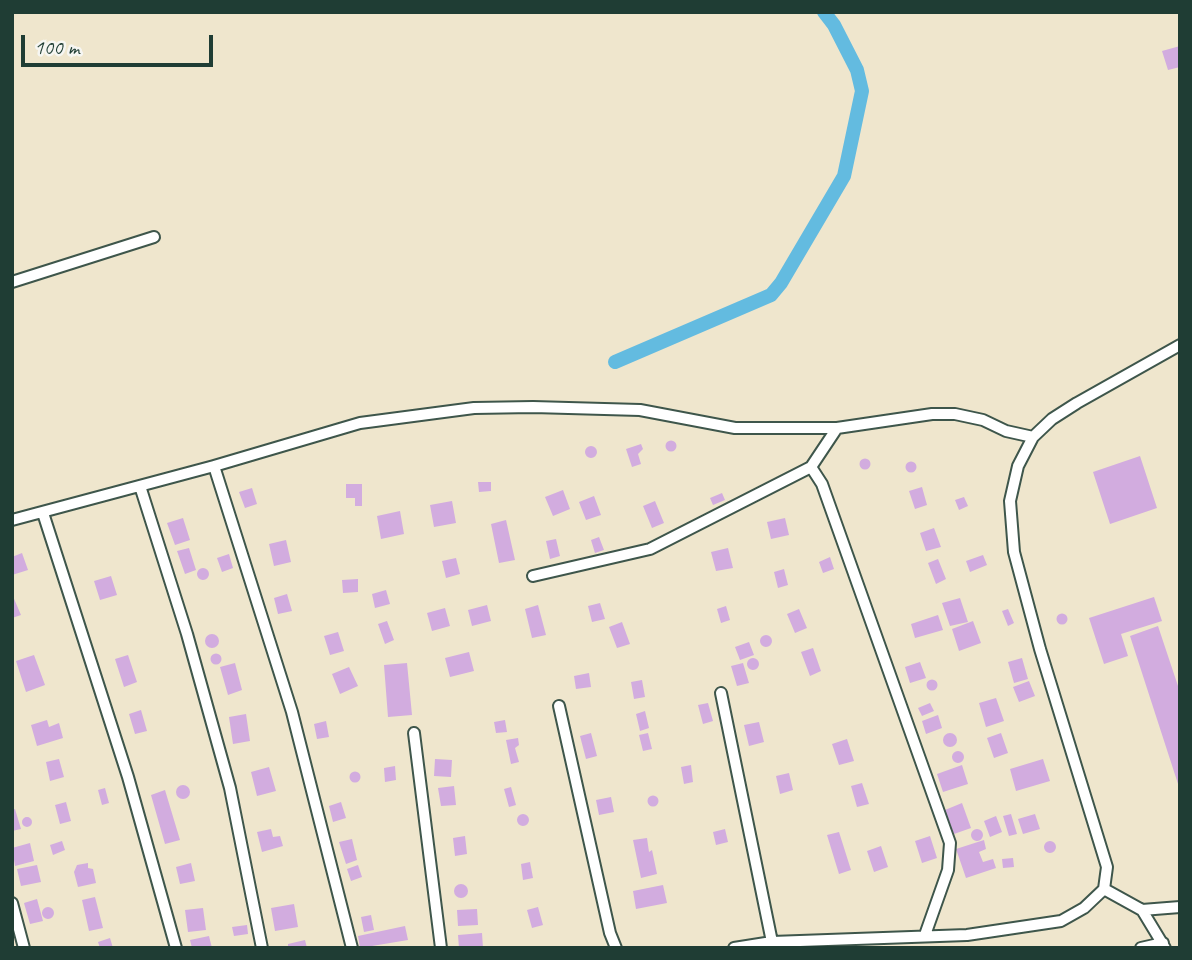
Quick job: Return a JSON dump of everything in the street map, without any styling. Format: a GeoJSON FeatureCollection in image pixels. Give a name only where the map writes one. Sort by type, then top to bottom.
{"type":"FeatureCollection","features":[{"type":"Feature","properties":{"kind":"street"},"geometry":{"type":"LineString","coordinates":[[12,282],[154,237]]}},
{"type":"Feature","properties":{"kind":"street"},"geometry":{"type":"LineString","coordinates":[[733,948],[772,942],[805,944],[925,935],[967,935],[1061,920],[1084,908],[1104,889],[1107,867],[1040,649],[1014,552],[1010,501],[1018,466],[1033,437],[1052,419],[1180,345]]}},
{"type":"Feature","properties":{"kind":"street"},"geometry":{"type":"LineString","coordinates":[[12,520],[214,466],[360,423],[474,408],[640,410],[735,428],[837,428],[932,414],[955,414],[983,420],[1006,431],[1033,437]]}},
{"type":"Feature","properties":{"kind":"street"},"geometry":{"type":"LineString","coordinates":[[533,576],[650,549],[811,467],[837,428]]}},
{"type":"Feature","properties":{"kind":"street"},"geometry":{"type":"LineString","coordinates":[[214,466],[292,712],[352,948]]}},
{"type":"Feature","properties":{"kind":"street"},"geometry":{"type":"LineString","coordinates":[[811,467],[821,484],[950,843],[948,870],[925,935]]}},
{"type":"Feature","properties":{"kind":"street"},"geometry":{"type":"LineString","coordinates":[[140,486],[187,634],[230,788],[262,948]]}},
{"type":"Feature","properties":{"kind":"street"},"geometry":{"type":"LineString","coordinates":[[43,513],[128,777],[176,948]]}},
{"type":"Feature","properties":{"kind":"street"},"geometry":{"type":"LineString","coordinates":[[721,694],[772,942]]}},
{"type":"Feature","properties":{"kind":"street"},"geometry":{"type":"LineString","coordinates":[[559,706],[607,920],[616,948]]}},
{"type":"Feature","properties":{"kind":"street"},"geometry":{"type":"LineString","coordinates":[[414,733],[441,948]]}},
{"type":"Feature","properties":{"kind":"street"},"geometry":{"type":"LineString","coordinates":[[1104,889],[1142,910],[1164,945],[1141,948]]}},
{"type":"Feature","properties":{"kind":"street"},"geometry":{"type":"LineString","coordinates":[[12,903],[24,948]]}},
{"type":"Feature","properties":{"kind":"street"},"geometry":{"type":"LineString","coordinates":[[1142,910],[1180,907]]}},
{"type":"Feature","properties":{"kind":"building"},"geometry":{"type":"Polygon","coordinates":[[[1180,46],[1180,67],[1168,70],[1162,51],[1180,46]]]}},
{"type":"Feature","properties":{"kind":"building"},"geometry":{"type":"Polygon","coordinates":[[[671,441],[675,442],[675,450],[671,451],[667,450],[666,446],[667,442],[671,441]]]}},
{"type":"Feature","properties":{"kind":"building"},"geometry":{"type":"Polygon","coordinates":[[[641,444],[643,449],[638,454],[641,464],[632,467],[626,449],[641,444]]]}},
{"type":"Feature","properties":{"kind":"building"},"geometry":{"type":"Polygon","coordinates":[[[591,446],[597,452],[591,458],[585,452],[591,446]]]}},
{"type":"Feature","properties":{"kind":"building"},"geometry":{"type":"Polygon","coordinates":[[[1140,456],[1157,508],[1110,524],[1093,472],[1140,456]]]}},
{"type":"Feature","properties":{"kind":"building"},"geometry":{"type":"Polygon","coordinates":[[[865,458],[871,464],[865,470],[859,464],[865,458]]]}},
{"type":"Feature","properties":{"kind":"building"},"geometry":{"type":"Polygon","coordinates":[[[911,462],[915,463],[915,471],[911,472],[907,471],[906,467],[907,463],[911,462]]]}},
{"type":"Feature","properties":{"kind":"building"},"geometry":{"type":"Polygon","coordinates":[[[478,482],[491,482],[491,491],[479,492],[478,482]]]}},
{"type":"Feature","properties":{"kind":"building"},"geometry":{"type":"Polygon","coordinates":[[[346,484],[362,484],[362,506],[355,506],[355,498],[346,498],[346,484]]]}},
{"type":"Feature","properties":{"kind":"building"},"geometry":{"type":"Polygon","coordinates":[[[922,487],[927,505],[915,509],[909,491],[922,487]]]}},
{"type":"Feature","properties":{"kind":"building"},"geometry":{"type":"Polygon","coordinates":[[[252,488],[257,504],[245,508],[239,492],[252,488]]]}},
{"type":"Feature","properties":{"kind":"building"},"geometry":{"type":"Polygon","coordinates":[[[563,490],[570,509],[553,516],[545,497],[563,490]]]}},
{"type":"Feature","properties":{"kind":"building"},"geometry":{"type":"Polygon","coordinates":[[[722,493],[725,500],[713,505],[710,498],[722,493]]]}},
{"type":"Feature","properties":{"kind":"building"},"geometry":{"type":"Polygon","coordinates":[[[594,496],[601,515],[586,520],[579,502],[594,496]]]}},
{"type":"Feature","properties":{"kind":"building"},"geometry":{"type":"Polygon","coordinates":[[[964,497],[968,506],[959,510],[955,500],[964,497]]]}},
{"type":"Feature","properties":{"kind":"building"},"geometry":{"type":"Polygon","coordinates":[[[452,501],[456,523],[434,527],[430,505],[452,501]]]}},
{"type":"Feature","properties":{"kind":"building"},"geometry":{"type":"Polygon","coordinates":[[[655,501],[664,523],[652,528],[643,506],[655,501]]]}},
{"type":"Feature","properties":{"kind":"building"},"geometry":{"type":"Polygon","coordinates":[[[400,511],[404,534],[381,539],[377,516],[400,511]]]}},
{"type":"Feature","properties":{"kind":"building"},"geometry":{"type":"Polygon","coordinates":[[[183,518],[190,540],[175,545],[167,523],[183,518]]]}},
{"type":"Feature","properties":{"kind":"building"},"geometry":{"type":"Polygon","coordinates":[[[785,518],[789,535],[771,539],[767,522],[785,518]]]}},
{"type":"Feature","properties":{"kind":"building"},"geometry":{"type":"Polygon","coordinates":[[[506,520],[515,560],[499,563],[491,524],[506,520]]]}},
{"type":"Feature","properties":{"kind":"building"},"geometry":{"type":"Polygon","coordinates":[[[934,528],[941,547],[926,551],[920,533],[934,528]]]}},
{"type":"Feature","properties":{"kind":"building"},"geometry":{"type":"Polygon","coordinates":[[[599,537],[604,550],[595,553],[591,540],[599,537]]]}},
{"type":"Feature","properties":{"kind":"building"},"geometry":{"type":"Polygon","coordinates":[[[556,539],[560,556],[550,559],[546,541],[556,539]]]}},
{"type":"Feature","properties":{"kind":"building"},"geometry":{"type":"Polygon","coordinates":[[[286,540],[291,562],[274,566],[269,544],[286,540]]]}},
{"type":"Feature","properties":{"kind":"building"},"geometry":{"type":"Polygon","coordinates":[[[189,548],[196,570],[185,574],[177,551],[189,548]]]}},
{"type":"Feature","properties":{"kind":"building"},"geometry":{"type":"Polygon","coordinates":[[[728,548],[733,568],[716,571],[711,552],[728,548]]]}},
{"type":"Feature","properties":{"kind":"building"},"geometry":{"type":"Polygon","coordinates":[[[22,553],[28,570],[12,575],[12,557],[22,553]]]}},
{"type":"Feature","properties":{"kind":"building"},"geometry":{"type":"Polygon","coordinates":[[[229,554],[233,568],[222,572],[217,558],[229,554]]]}},
{"type":"Feature","properties":{"kind":"building"},"geometry":{"type":"Polygon","coordinates":[[[983,555],[987,565],[970,572],[966,561],[983,555]]]}},
{"type":"Feature","properties":{"kind":"building"},"geometry":{"type":"Polygon","coordinates":[[[830,557],[834,569],[823,573],[819,562],[830,557]]]}},
{"type":"Feature","properties":{"kind":"building"},"geometry":{"type":"Polygon","coordinates":[[[456,558],[460,574],[446,578],[442,561],[456,558]]]}},
{"type":"Feature","properties":{"kind":"building"},"geometry":{"type":"Polygon","coordinates":[[[938,559],[946,579],[936,584],[928,563],[938,559]]]}},
{"type":"Feature","properties":{"kind":"building"},"geometry":{"type":"Polygon","coordinates":[[[203,568],[209,574],[203,580],[197,574],[203,568]]]}},
{"type":"Feature","properties":{"kind":"building"},"geometry":{"type":"Polygon","coordinates":[[[784,569],[788,585],[778,588],[774,572],[784,569]]]}},
{"type":"Feature","properties":{"kind":"building"},"geometry":{"type":"Polygon","coordinates":[[[111,576],[117,595],[100,600],[94,581],[111,576]]]}},
{"type":"Feature","properties":{"kind":"building"},"geometry":{"type":"Polygon","coordinates":[[[358,579],[358,592],[343,593],[342,580],[358,579]]]}},
{"type":"Feature","properties":{"kind":"building"},"geometry":{"type":"Polygon","coordinates":[[[386,590],[390,604],[375,608],[372,594],[386,590]]]}},
{"type":"Feature","properties":{"kind":"building"},"geometry":{"type":"Polygon","coordinates":[[[12,594],[21,615],[12,618],[12,594]]]}},
{"type":"Feature","properties":{"kind":"building"},"geometry":{"type":"Polygon","coordinates":[[[287,594],[292,611],[278,614],[274,598],[287,594]]]}},
{"type":"Feature","properties":{"kind":"building"},"geometry":{"type":"Polygon","coordinates":[[[1154,597],[1162,621],[1121,634],[1128,656],[1104,664],[1089,618],[1154,597]]]}},
{"type":"Feature","properties":{"kind":"building"},"geometry":{"type":"Polygon","coordinates":[[[960,598],[968,622],[950,626],[942,603],[960,598]]]}},
{"type":"Feature","properties":{"kind":"building"},"geometry":{"type":"Polygon","coordinates":[[[600,603],[605,619],[592,622],[588,606],[600,603]]]}},
{"type":"Feature","properties":{"kind":"building"},"geometry":{"type":"Polygon","coordinates":[[[487,605],[491,621],[472,626],[468,610],[487,605]]]}},
{"type":"Feature","properties":{"kind":"building"},"geometry":{"type":"Polygon","coordinates":[[[538,605],[546,635],[532,638],[525,609],[538,605]]]}},
{"type":"Feature","properties":{"kind":"building"},"geometry":{"type":"Polygon","coordinates":[[[726,606],[730,620],[721,623],[717,609],[726,606]]]}},
{"type":"Feature","properties":{"kind":"building"},"geometry":{"type":"Polygon","coordinates":[[[445,608],[450,626],[432,631],[427,613],[445,608]]]}},
{"type":"Feature","properties":{"kind":"building"},"geometry":{"type":"Polygon","coordinates":[[[799,609],[807,628],[795,633],[787,614],[799,609]]]}},
{"type":"Feature","properties":{"kind":"building"},"geometry":{"type":"Polygon","coordinates":[[[1008,609],[1014,623],[1008,626],[1002,611],[1008,609]]]}},
{"type":"Feature","properties":{"kind":"building"},"geometry":{"type":"Polygon","coordinates":[[[1062,613],[1068,619],[1062,625],[1056,619],[1062,613]]]}},
{"type":"Feature","properties":{"kind":"building"},"geometry":{"type":"Polygon","coordinates":[[[938,615],[943,630],[915,638],[911,624],[938,615]]]}},
{"type":"Feature","properties":{"kind":"building"},"geometry":{"type":"Polygon","coordinates":[[[387,621],[394,640],[385,644],[378,624],[387,621]]]}},
{"type":"Feature","properties":{"kind":"building"},"geometry":{"type":"Polygon","coordinates":[[[973,621],[981,643],[959,651],[952,629],[973,621]]]}},
{"type":"Feature","properties":{"kind":"building"},"geometry":{"type":"Polygon","coordinates":[[[622,622],[630,644],[617,648],[609,627],[622,622]]]}},
{"type":"Feature","properties":{"kind":"building"},"geometry":{"type":"Polygon","coordinates":[[[1158,626],[1180,692],[1179,787],[1130,636],[1158,626]]]}},
{"type":"Feature","properties":{"kind":"building"},"geometry":{"type":"Polygon","coordinates":[[[338,632],[344,651],[330,655],[324,636],[338,632]]]}},
{"type":"Feature","properties":{"kind":"building"},"geometry":{"type":"Polygon","coordinates":[[[212,634],[217,636],[217,646],[212,648],[207,646],[205,641],[207,636],[212,634]]]}},
{"type":"Feature","properties":{"kind":"building"},"geometry":{"type":"Polygon","coordinates":[[[766,635],[772,641],[766,647],[760,641],[766,635]]]}},
{"type":"Feature","properties":{"kind":"building"},"geometry":{"type":"Polygon","coordinates":[[[749,642],[754,655],[740,660],[735,647],[749,642]]]}},
{"type":"Feature","properties":{"kind":"building"},"geometry":{"type":"Polygon","coordinates":[[[813,648],[821,671],[810,676],[801,652],[813,648]]]}},
{"type":"Feature","properties":{"kind":"building"},"geometry":{"type":"Polygon","coordinates":[[[469,652],[474,671],[450,677],[445,658],[469,652]]]}},
{"type":"Feature","properties":{"kind":"building"},"geometry":{"type":"Polygon","coordinates":[[[216,653],[222,659],[216,665],[210,659],[216,653]]]}},
{"type":"Feature","properties":{"kind":"building"},"geometry":{"type":"Polygon","coordinates":[[[34,655],[45,685],[26,692],[16,661],[34,655]]]}},
{"type":"Feature","properties":{"kind":"building"},"geometry":{"type":"Polygon","coordinates":[[[128,655],[137,682],[124,687],[115,659],[128,655]]]}},
{"type":"Feature","properties":{"kind":"building"},"geometry":{"type":"Polygon","coordinates":[[[753,658],[759,664],[753,670],[747,664],[753,658]]]}},
{"type":"Feature","properties":{"kind":"building"},"geometry":{"type":"Polygon","coordinates":[[[1022,658],[1028,679],[1014,683],[1008,662],[1022,658]]]}},
{"type":"Feature","properties":{"kind":"building"},"geometry":{"type":"Polygon","coordinates":[[[920,662],[926,678],[910,683],[905,667],[920,662]]]}},
{"type":"Feature","properties":{"kind":"building"},"geometry":{"type":"Polygon","coordinates":[[[235,663],[242,690],[228,695],[220,667],[235,663]]]}},
{"type":"Feature","properties":{"kind":"building"},"geometry":{"type":"Polygon","coordinates":[[[407,663],[412,715],[388,717],[384,665],[407,663]]]}},
{"type":"Feature","properties":{"kind":"building"},"geometry":{"type":"Polygon","coordinates":[[[743,663],[749,683],[737,686],[731,666],[743,663]]]}},
{"type":"Feature","properties":{"kind":"building"},"geometry":{"type":"Polygon","coordinates":[[[349,667],[358,686],[340,694],[332,674],[349,667]]]}},
{"type":"Feature","properties":{"kind":"building"},"geometry":{"type":"Polygon","coordinates":[[[589,673],[591,687],[576,689],[574,676],[589,673]]]}},
{"type":"Feature","properties":{"kind":"building"},"geometry":{"type":"Polygon","coordinates":[[[932,679],[938,685],[932,691],[926,685],[932,679]]]}},
{"type":"Feature","properties":{"kind":"building"},"geometry":{"type":"Polygon","coordinates":[[[642,680],[645,697],[634,699],[631,682],[642,680]]]}},
{"type":"Feature","properties":{"kind":"building"},"geometry":{"type":"Polygon","coordinates":[[[1029,681],[1035,696],[1019,702],[1013,687],[1029,681]]]}},
{"type":"Feature","properties":{"kind":"building"},"geometry":{"type":"Polygon","coordinates":[[[996,698],[1004,721],[986,727],[979,703],[996,698]]]}},
{"type":"Feature","properties":{"kind":"building"},"geometry":{"type":"Polygon","coordinates":[[[708,703],[713,721],[703,724],[698,705],[708,703]]]}},
{"type":"Feature","properties":{"kind":"building"},"geometry":{"type":"Polygon","coordinates":[[[930,703],[934,711],[922,716],[918,708],[930,703]]]}},
{"type":"Feature","properties":{"kind":"building"},"geometry":{"type":"Polygon","coordinates":[[[141,710],[147,731],[135,734],[129,714],[141,710]]]}},
{"type":"Feature","properties":{"kind":"building"},"geometry":{"type":"Polygon","coordinates":[[[645,711],[649,728],[640,731],[636,714],[645,711]]]}},
{"type":"Feature","properties":{"kind":"building"},"geometry":{"type":"Polygon","coordinates":[[[246,714],[250,741],[233,744],[229,717],[246,714]]]}},
{"type":"Feature","properties":{"kind":"building"},"geometry":{"type":"Polygon","coordinates":[[[938,715],[942,728],[926,734],[922,721],[938,715]]]}},
{"type":"Feature","properties":{"kind":"building"},"geometry":{"type":"Polygon","coordinates":[[[47,720],[49,727],[59,723],[63,738],[37,746],[31,725],[47,720]]]}},
{"type":"Feature","properties":{"kind":"building"},"geometry":{"type":"Polygon","coordinates":[[[505,720],[507,732],[496,733],[494,722],[505,720]]]}},
{"type":"Feature","properties":{"kind":"building"},"geometry":{"type":"Polygon","coordinates":[[[326,721],[329,737],[317,739],[314,724],[326,721]]]}},
{"type":"Feature","properties":{"kind":"building"},"geometry":{"type":"Polygon","coordinates":[[[759,722],[764,742],[749,746],[744,725],[759,722]]]}},
{"type":"Feature","properties":{"kind":"building"},"geometry":{"type":"Polygon","coordinates":[[[591,733],[597,756],[586,759],[580,736],[591,733]]]}},
{"type":"Feature","properties":{"kind":"building"},"geometry":{"type":"Polygon","coordinates":[[[648,733],[652,749],[643,751],[639,735],[648,733]]]}},
{"type":"Feature","properties":{"kind":"building"},"geometry":{"type":"Polygon","coordinates":[[[950,733],[955,735],[955,745],[950,747],[945,745],[943,740],[945,735],[950,733]]]}},
{"type":"Feature","properties":{"kind":"building"},"geometry":{"type":"Polygon","coordinates":[[[1001,733],[1008,753],[994,758],[987,738],[1001,733]]]}},
{"type":"Feature","properties":{"kind":"building"},"geometry":{"type":"Polygon","coordinates":[[[518,738],[519,745],[515,748],[519,762],[511,764],[506,740],[518,738]]]}},
{"type":"Feature","properties":{"kind":"building"},"geometry":{"type":"Polygon","coordinates":[[[847,739],[854,761],[839,765],[832,744],[847,739]]]}},
{"type":"Feature","properties":{"kind":"building"},"geometry":{"type":"Polygon","coordinates":[[[953,752],[963,752],[963,762],[953,762],[953,752]]]}},
{"type":"Feature","properties":{"kind":"building"},"geometry":{"type":"Polygon","coordinates":[[[59,759],[64,777],[50,781],[46,762],[59,759]]]}},
{"type":"Feature","properties":{"kind":"building"},"geometry":{"type":"Polygon","coordinates":[[[435,759],[452,760],[451,777],[434,776],[435,759]]]}},
{"type":"Feature","properties":{"kind":"building"},"geometry":{"type":"Polygon","coordinates":[[[1043,759],[1050,781],[1016,791],[1010,769],[1043,759]]]}},
{"type":"Feature","properties":{"kind":"building"},"geometry":{"type":"Polygon","coordinates":[[[691,765],[693,782],[684,784],[681,767],[691,765]]]}},
{"type":"Feature","properties":{"kind":"building"},"geometry":{"type":"Polygon","coordinates":[[[962,765],[968,784],[943,792],[937,774],[962,765]]]}},
{"type":"Feature","properties":{"kind":"building"},"geometry":{"type":"Polygon","coordinates":[[[395,766],[396,780],[385,782],[384,768],[395,766]]]}},
{"type":"Feature","properties":{"kind":"building"},"geometry":{"type":"Polygon","coordinates":[[[269,767],[276,791],[257,796],[251,772],[269,767]]]}},
{"type":"Feature","properties":{"kind":"building"},"geometry":{"type":"Polygon","coordinates":[[[355,772],[359,773],[359,781],[355,782],[351,781],[350,777],[351,773],[355,772]]]}},
{"type":"Feature","properties":{"kind":"building"},"geometry":{"type":"Polygon","coordinates":[[[789,773],[793,790],[780,794],[776,776],[789,773]]]}},
{"type":"Feature","properties":{"kind":"building"},"geometry":{"type":"Polygon","coordinates":[[[862,783],[869,804],[857,807],[851,786],[862,783]]]}},
{"type":"Feature","properties":{"kind":"building"},"geometry":{"type":"Polygon","coordinates":[[[183,785],[188,787],[188,797],[183,799],[178,797],[176,792],[178,787],[183,785]]]}},
{"type":"Feature","properties":{"kind":"building"},"geometry":{"type":"Polygon","coordinates":[[[454,786],[456,805],[441,806],[438,788],[454,786]]]}},
{"type":"Feature","properties":{"kind":"building"},"geometry":{"type":"Polygon","coordinates":[[[511,787],[516,805],[509,807],[504,789],[511,787]]]}},
{"type":"Feature","properties":{"kind":"building"},"geometry":{"type":"Polygon","coordinates":[[[105,788],[109,803],[102,805],[98,790],[105,788]]]}},
{"type":"Feature","properties":{"kind":"building"},"geometry":{"type":"Polygon","coordinates":[[[165,790],[180,840],[165,844],[151,795],[165,790]]]}},
{"type":"Feature","properties":{"kind":"building"},"geometry":{"type":"Polygon","coordinates":[[[653,796],[657,797],[657,805],[653,806],[649,805],[648,801],[649,797],[653,796]]]}},
{"type":"Feature","properties":{"kind":"building"},"geometry":{"type":"Polygon","coordinates":[[[611,797],[614,812],[599,815],[596,800],[611,797]]]}},
{"type":"Feature","properties":{"kind":"building"},"geometry":{"type":"Polygon","coordinates":[[[66,802],[71,821],[60,824],[55,805],[66,802]]]}},
{"type":"Feature","properties":{"kind":"building"},"geometry":{"type":"Polygon","coordinates":[[[341,802],[346,818],[333,822],[329,806],[341,802]]]}},
{"type":"Feature","properties":{"kind":"building"},"geometry":{"type":"Polygon","coordinates":[[[962,803],[971,828],[954,834],[945,810],[962,803]]]}},
{"type":"Feature","properties":{"kind":"building"},"geometry":{"type":"Polygon","coordinates":[[[15,809],[21,829],[12,831],[12,810],[15,809]]]}},
{"type":"Feature","properties":{"kind":"building"},"geometry":{"type":"Polygon","coordinates":[[[523,814],[529,820],[523,826],[517,820],[523,814]]]}},
{"type":"Feature","properties":{"kind":"building"},"geometry":{"type":"Polygon","coordinates":[[[1011,814],[1017,834],[1009,836],[1003,816],[1011,814]]]}},
{"type":"Feature","properties":{"kind":"building"},"geometry":{"type":"Polygon","coordinates":[[[1035,814],[1040,829],[1023,834],[1018,819],[1035,814]]]}},
{"type":"Feature","properties":{"kind":"building"},"geometry":{"type":"Polygon","coordinates":[[[996,816],[1002,832],[990,837],[984,821],[996,816]]]}},
{"type":"Feature","properties":{"kind":"building"},"geometry":{"type":"Polygon","coordinates":[[[27,817],[31,818],[31,826],[27,827],[23,826],[22,822],[23,818],[27,817]]]}},
{"type":"Feature","properties":{"kind":"building"},"geometry":{"type":"Polygon","coordinates":[[[271,829],[273,837],[280,836],[283,846],[262,852],[257,832],[271,829]]]}},
{"type":"Feature","properties":{"kind":"building"},"geometry":{"type":"Polygon","coordinates":[[[725,829],[728,842],[716,845],[713,832],[725,829]]]}},
{"type":"Feature","properties":{"kind":"building"},"geometry":{"type":"Polygon","coordinates":[[[977,829],[983,835],[977,841],[971,835],[977,829]]]}},
{"type":"Feature","properties":{"kind":"building"},"geometry":{"type":"Polygon","coordinates":[[[839,832],[851,870],[839,874],[827,835],[839,832]]]}},
{"type":"Feature","properties":{"kind":"building"},"geometry":{"type":"Polygon","coordinates":[[[465,836],[467,854],[455,856],[453,838],[465,836]]]}},
{"type":"Feature","properties":{"kind":"building"},"geometry":{"type":"Polygon","coordinates":[[[930,836],[937,858],[922,863],[915,841],[930,836]]]}},
{"type":"Feature","properties":{"kind":"building"},"geometry":{"type":"Polygon","coordinates":[[[647,838],[657,874],[641,878],[633,840],[647,838]]]}},
{"type":"Feature","properties":{"kind":"building"},"geometry":{"type":"Polygon","coordinates":[[[352,839],[357,860],[346,864],[339,842],[352,839]]]}},
{"type":"Feature","properties":{"kind":"building"},"geometry":{"type":"Polygon","coordinates":[[[984,840],[986,849],[979,852],[983,862],[993,859],[996,868],[966,878],[956,849],[984,840]]]}},
{"type":"Feature","properties":{"kind":"building"},"geometry":{"type":"Polygon","coordinates":[[[62,841],[65,850],[53,855],[50,845],[62,841]]]}},
{"type":"Feature","properties":{"kind":"building"},"geometry":{"type":"Polygon","coordinates":[[[1045,842],[1055,842],[1055,852],[1045,852],[1045,842]]]}},
{"type":"Feature","properties":{"kind":"building"},"geometry":{"type":"Polygon","coordinates":[[[30,843],[34,861],[15,866],[12,848],[30,843]]]}},
{"type":"Feature","properties":{"kind":"building"},"geometry":{"type":"Polygon","coordinates":[[[881,846],[888,867],[874,872],[867,851],[881,846]]]}},
{"type":"Feature","properties":{"kind":"building"},"geometry":{"type":"Polygon","coordinates":[[[1013,858],[1014,867],[1003,868],[1002,859],[1013,858]]]}},
{"type":"Feature","properties":{"kind":"building"},"geometry":{"type":"Polygon","coordinates":[[[530,862],[533,878],[523,880],[521,864],[530,862]]]}},
{"type":"Feature","properties":{"kind":"building"},"geometry":{"type":"Polygon","coordinates":[[[88,863],[88,868],[93,869],[96,883],[78,887],[74,872],[77,865],[88,863]]]}},
{"type":"Feature","properties":{"kind":"building"},"geometry":{"type":"Polygon","coordinates":[[[191,863],[195,881],[180,884],[176,867],[191,863]]]}},
{"type":"Feature","properties":{"kind":"building"},"geometry":{"type":"Polygon","coordinates":[[[37,865],[41,882],[21,886],[17,869],[37,865]]]}},
{"type":"Feature","properties":{"kind":"building"},"geometry":{"type":"Polygon","coordinates":[[[358,865],[362,877],[351,881],[347,869],[358,865]]]}},
{"type":"Feature","properties":{"kind":"building"},"geometry":{"type":"Polygon","coordinates":[[[461,884],[466,886],[466,896],[461,898],[456,896],[454,891],[456,886],[461,884]]]}},
{"type":"Feature","properties":{"kind":"building"},"geometry":{"type":"Polygon","coordinates":[[[663,885],[667,903],[636,909],[633,891],[663,885]]]}},
{"type":"Feature","properties":{"kind":"building"},"geometry":{"type":"Polygon","coordinates":[[[95,897],[103,928],[89,931],[82,900],[95,897]]]}},
{"type":"Feature","properties":{"kind":"building"},"geometry":{"type":"Polygon","coordinates":[[[37,899],[43,921],[30,924],[24,903],[37,899]]]}},
{"type":"Feature","properties":{"kind":"building"},"geometry":{"type":"Polygon","coordinates":[[[294,904],[298,927],[275,931],[271,908],[294,904]]]}},
{"type":"Feature","properties":{"kind":"building"},"geometry":{"type":"Polygon","coordinates":[[[48,907],[54,913],[48,919],[42,913],[48,907]]]}},
{"type":"Feature","properties":{"kind":"building"},"geometry":{"type":"Polygon","coordinates":[[[538,907],[543,925],[532,928],[527,910],[538,907]]]}},
{"type":"Feature","properties":{"kind":"building"},"geometry":{"type":"Polygon","coordinates":[[[203,908],[206,930],[188,932],[185,910],[203,908]]]}},
{"type":"Feature","properties":{"kind":"building"},"geometry":{"type":"Polygon","coordinates":[[[477,909],[478,925],[458,926],[457,910],[477,909]]]}},
{"type":"Feature","properties":{"kind":"building"},"geometry":{"type":"Polygon","coordinates":[[[371,915],[374,930],[364,932],[361,917],[371,915]]]}},
{"type":"Feature","properties":{"kind":"building"},"geometry":{"type":"Polygon","coordinates":[[[247,925],[248,934],[234,936],[232,927],[247,925]]]}},
{"type":"Feature","properties":{"kind":"building"},"geometry":{"type":"Polygon","coordinates":[[[405,926],[408,940],[360,948],[358,936],[405,926]]]}},
{"type":"Feature","properties":{"kind":"building"},"geometry":{"type":"Polygon","coordinates":[[[482,933],[483,948],[459,948],[458,935],[482,933]]]}},
{"type":"Feature","properties":{"kind":"building"},"geometry":{"type":"Polygon","coordinates":[[[209,936],[212,948],[192,948],[190,940],[209,936]]]}},
{"type":"Feature","properties":{"kind":"building"},"geometry":{"type":"Polygon","coordinates":[[[110,938],[113,948],[100,948],[98,942],[110,938]]]}},
{"type":"Feature","properties":{"kind":"building"},"geometry":{"type":"Polygon","coordinates":[[[305,940],[307,948],[288,948],[288,944],[305,940]]]}},
{"type":"Feature","properties":{"kind":"waterway"},"geometry":{"type":"LineString","coordinates":[[615,362],[771,295],[781,283],[844,176],[862,91],[857,70],[834,25],[824,12]]}}]}
